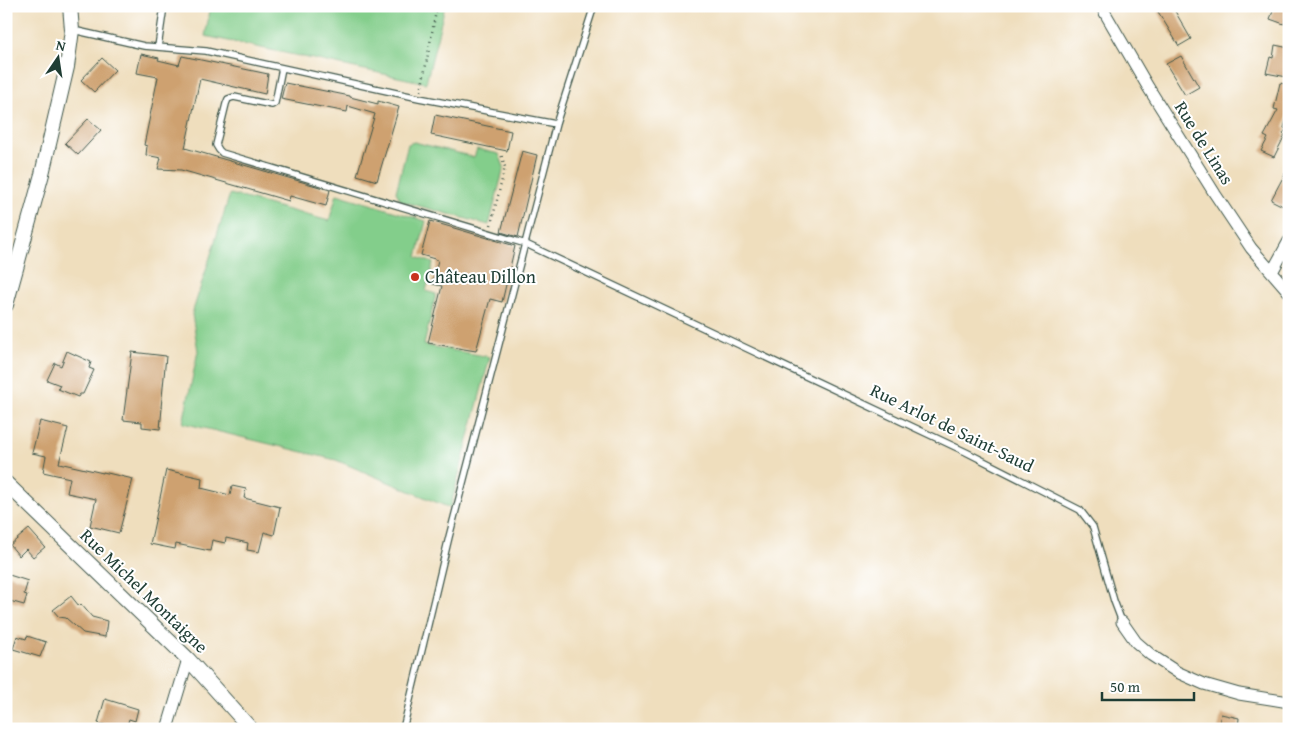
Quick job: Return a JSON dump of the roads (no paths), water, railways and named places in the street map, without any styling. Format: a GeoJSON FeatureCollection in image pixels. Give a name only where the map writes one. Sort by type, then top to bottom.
{"type":"FeatureCollection","features":[{"type":"Feature","properties":{"kind":"street"},"geometry":{"type":"LineString","coordinates":[[6,305],[42,174],[67,67],[72,30],[70,6]]}},
{"type":"Feature","properties":{"kind":"street","name":"Rue de Linas"},"geometry":{"type":"LineString","coordinates":[[1101,6],[1148,87],[1215,194],[1251,248],[1289,292]]}},
{"type":"Feature","properties":{"kind":"street"},"geometry":{"type":"LineString","coordinates":[[1272,272],[1289,240]]}},
{"type":"Feature","properties":{"kind":"street","name":"Rue Michel Montaigne"},"geometry":{"type":"LineString","coordinates":[[6,483],[188,659],[251,729]]}},
{"type":"Feature","properties":{"kind":"street","name":"Rue Arlot de Saint-Saud"},"geometry":{"type":"LineString","coordinates":[[1122,622],[1136,642],[1151,655],[1177,672],[1204,684],[1239,694],[1289,702]]}},
{"type":"Feature","properties":{"kind":"street"},"geometry":{"type":"LineString","coordinates":[[167,729],[188,659]]}},
{"type":"Feature","properties":{"kind":"lane"},"geometry":{"type":"LineString","coordinates":[[158,47],[164,6]]}},
{"type":"Feature","properties":{"kind":"lane"},"geometry":{"type":"LineString","coordinates":[[403,729],[449,537],[556,124],[594,6]]}},
{"type":"Feature","properties":{"kind":"lane"},"geometry":{"type":"LineString","coordinates":[[72,30],[144,46],[206,52],[419,98],[556,124]]}},
{"type":"Feature","properties":{"kind":"lane","name":"Rue Arlot de Saint-Saud"},"geometry":{"type":"LineString","coordinates":[[282,68],[275,102],[272,105],[234,98],[228,99],[216,145],[222,153],[526,244],[966,452],[1080,510],[1093,527],[1114,601],[1122,622]]}},
{"type":"Feature","properties":{"kind":"place","name":"Château Dillon"},"geometry":{"type":"Point","coordinates":[415,277]}}]}
